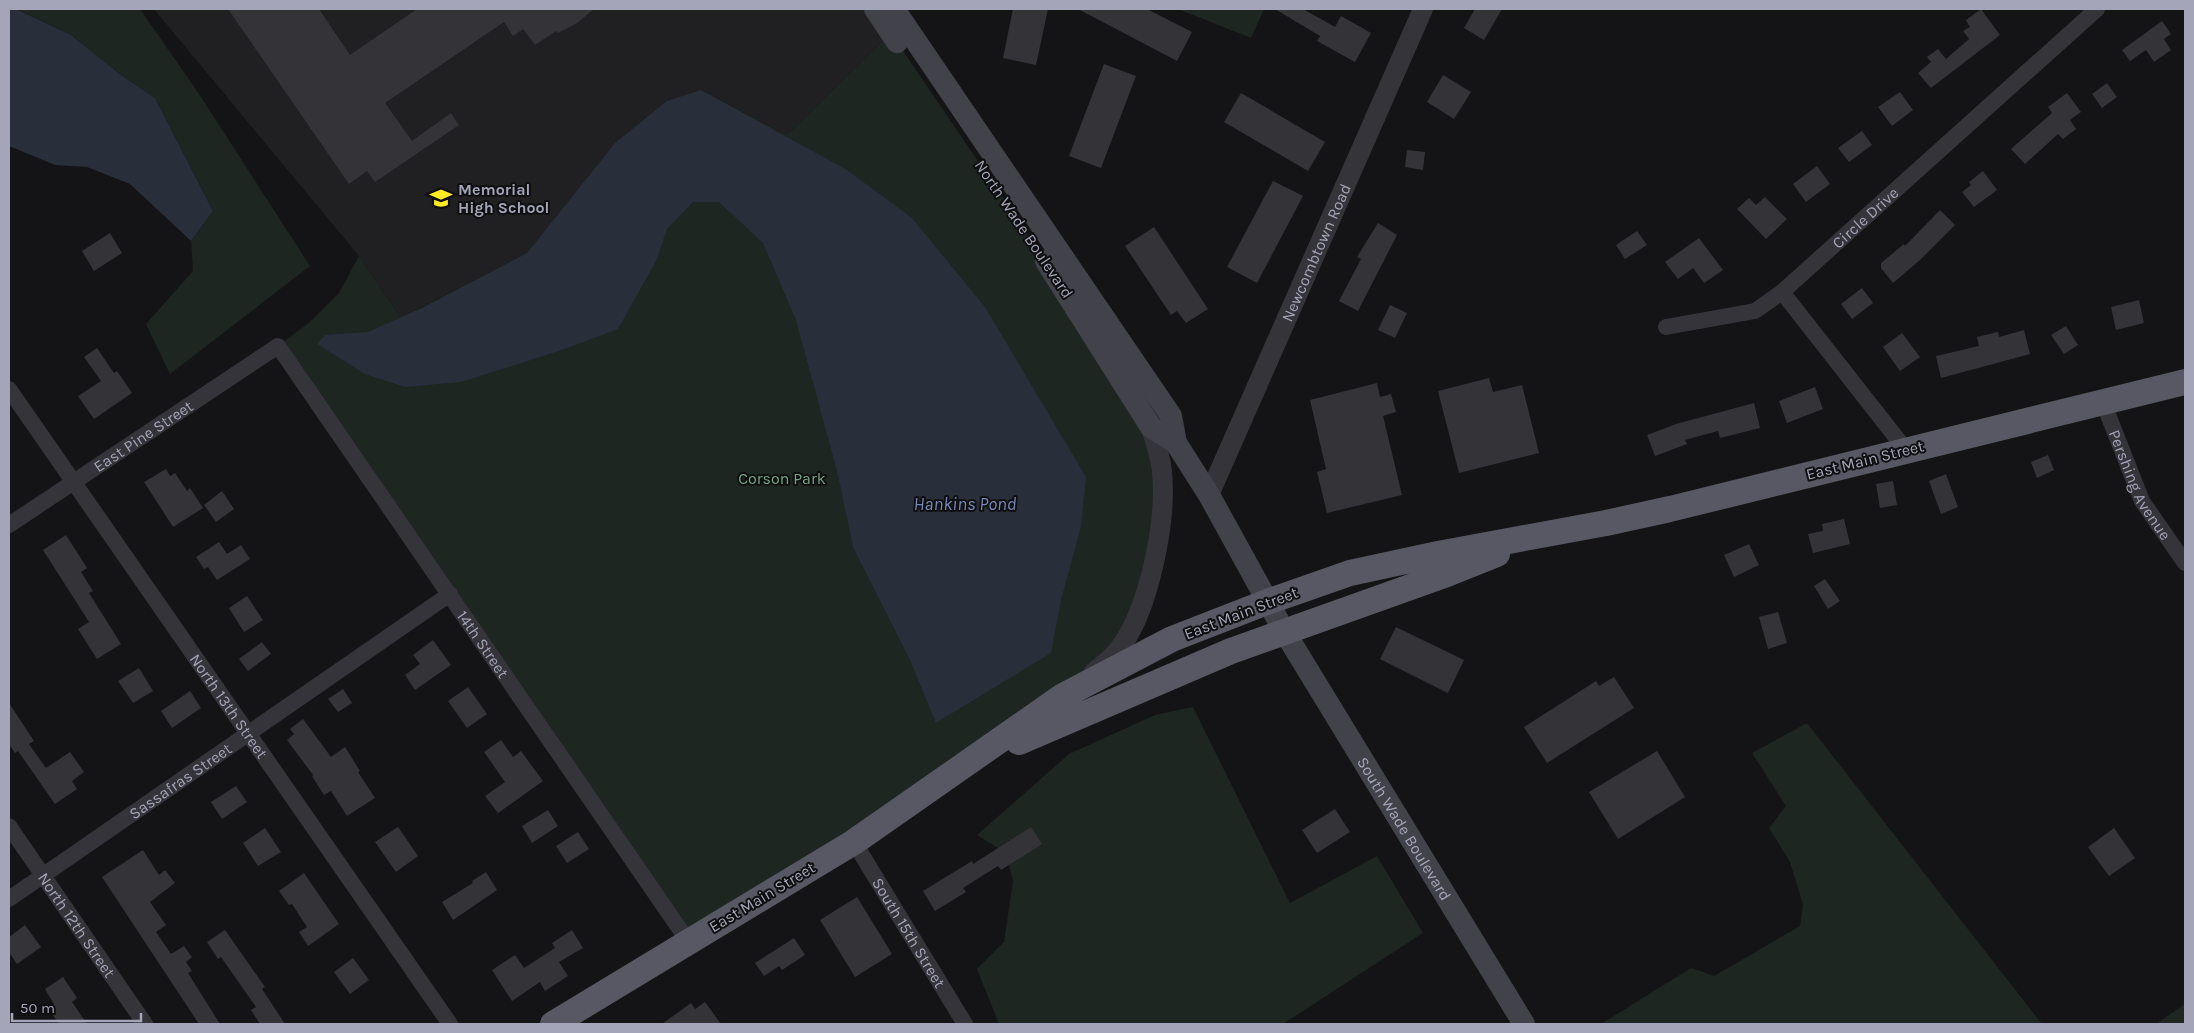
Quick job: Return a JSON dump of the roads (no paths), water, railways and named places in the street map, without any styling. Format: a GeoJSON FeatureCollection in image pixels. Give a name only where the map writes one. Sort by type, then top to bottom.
{"type":"FeatureCollection","features":[{"type":"Feature","properties":{"kind":"highway","name":"East Main Street"},"geometry":{"type":"LineString","coordinates":[[553,1024],[854,842],[1063,696],[1172,639],[1267,602],[1350,574],[1438,554],[1545,535],[1670,509],[2185,382]]}},
{"type":"Feature","properties":{"kind":"highway","name":"East Main Street"},"geometry":{"type":"LineString","coordinates":[[968,764],[1140,689],[1284,632],[1448,574],[1545,535]]}},
{"type":"Feature","properties":{"kind":"main road","name":"North Wade Boulevard"},"geometry":{"type":"LineString","coordinates":[[875,9],[1060,282],[1152,427],[1176,443]]}},
{"type":"Feature","properties":{"kind":"main road","name":"North Wade Boulevard"},"geometry":{"type":"LineString","coordinates":[[894,9],[1171,416],[1176,443],[1209,495],[1284,632]]}},
{"type":"Feature","properties":{"kind":"main road","name":"South Wade Boulevard"},"geometry":{"type":"LineString","coordinates":[[1284,632],[1524,1024]]}},
{"type":"Feature","properties":{"kind":"street","name":"Newcombtown Road"},"geometry":{"type":"LineString","coordinates":[[1209,495],[1423,9]]}},
{"type":"Feature","properties":{"kind":"street","name":"Circle Drive"},"geometry":{"type":"LineString","coordinates":[[1666,327],[1755,311],[1782,292],[2097,9]]}},
{"type":"Feature","properties":{"kind":"street"},"geometry":{"type":"LineString","coordinates":[[1782,292],[1906,450]]}},
{"type":"Feature","properties":{"kind":"street","name":"East Pine Street"},"geometry":{"type":"LineString","coordinates":[[9,525],[72,481],[278,346]]}},
{"type":"Feature","properties":{"kind":"street","name":"14th Street"},"geometry":{"type":"LineString","coordinates":[[278,346],[688,941]]}},
{"type":"Feature","properties":{"kind":"street","name":"North 13th Street"},"geometry":{"type":"LineString","coordinates":[[9,389],[450,1024]]}},
{"type":"Feature","properties":{"kind":"street","name":"Pershing Avenue"},"geometry":{"type":"LineString","coordinates":[[2103,402],[2142,501],[2185,563]]}},
{"type":"Feature","properties":{"kind":"street"},"geometry":{"type":"LineString","coordinates":[[1063,696],[1119,650],[1133,628],[1148,589],[1163,497],[1162,470],[1152,427]]}},
{"type":"Feature","properties":{"kind":"street","name":"Sassafras Street"},"geometry":{"type":"LineString","coordinates":[[9,900],[450,594]]}},
{"type":"Feature","properties":{"kind":"street","name":"North 12th Street"},"geometry":{"type":"LineString","coordinates":[[9,826],[145,1024]]}},
{"type":"Feature","properties":{"kind":"street","name":"South 15th Street"},"geometry":{"type":"LineString","coordinates":[[854,842],[966,1024]]}},
{"type":"Feature","properties":{"kind":"water"},"geometry":{"type":"Polygon","coordinates":[[[9,9],[16,9],[71,35],[121,75],[155,98],[213,211],[191,241],[130,184],[87,167],[55,165],[9,146],[9,9]]]}},
{"type":"Feature","properties":{"kind":"water","name":"Hankins Pond"},"geometry":{"type":"Polygon","coordinates":[[[701,90],[847,170],[912,218],[985,307],[1086,477],[1081,527],[1061,600],[1051,653],[936,723],[910,660],[853,547],[838,475],[796,320],[763,243],[719,202],[693,202],[667,229],[656,261],[618,329],[559,351],[461,382],[405,387],[365,374],[317,344],[325,335],[368,332],[422,308],[527,253],[615,143],[667,101],[701,90]]]}},
{"type":"Feature","properties":{"kind":"place","name":"Memorial High School"},"geometry":{"type":"Point","coordinates":[441,198]}},
{"type":"Feature","properties":{"kind":"park label","name":"Corson Park"},"geometry":{"type":"Point","coordinates":[782,478]}}]}
